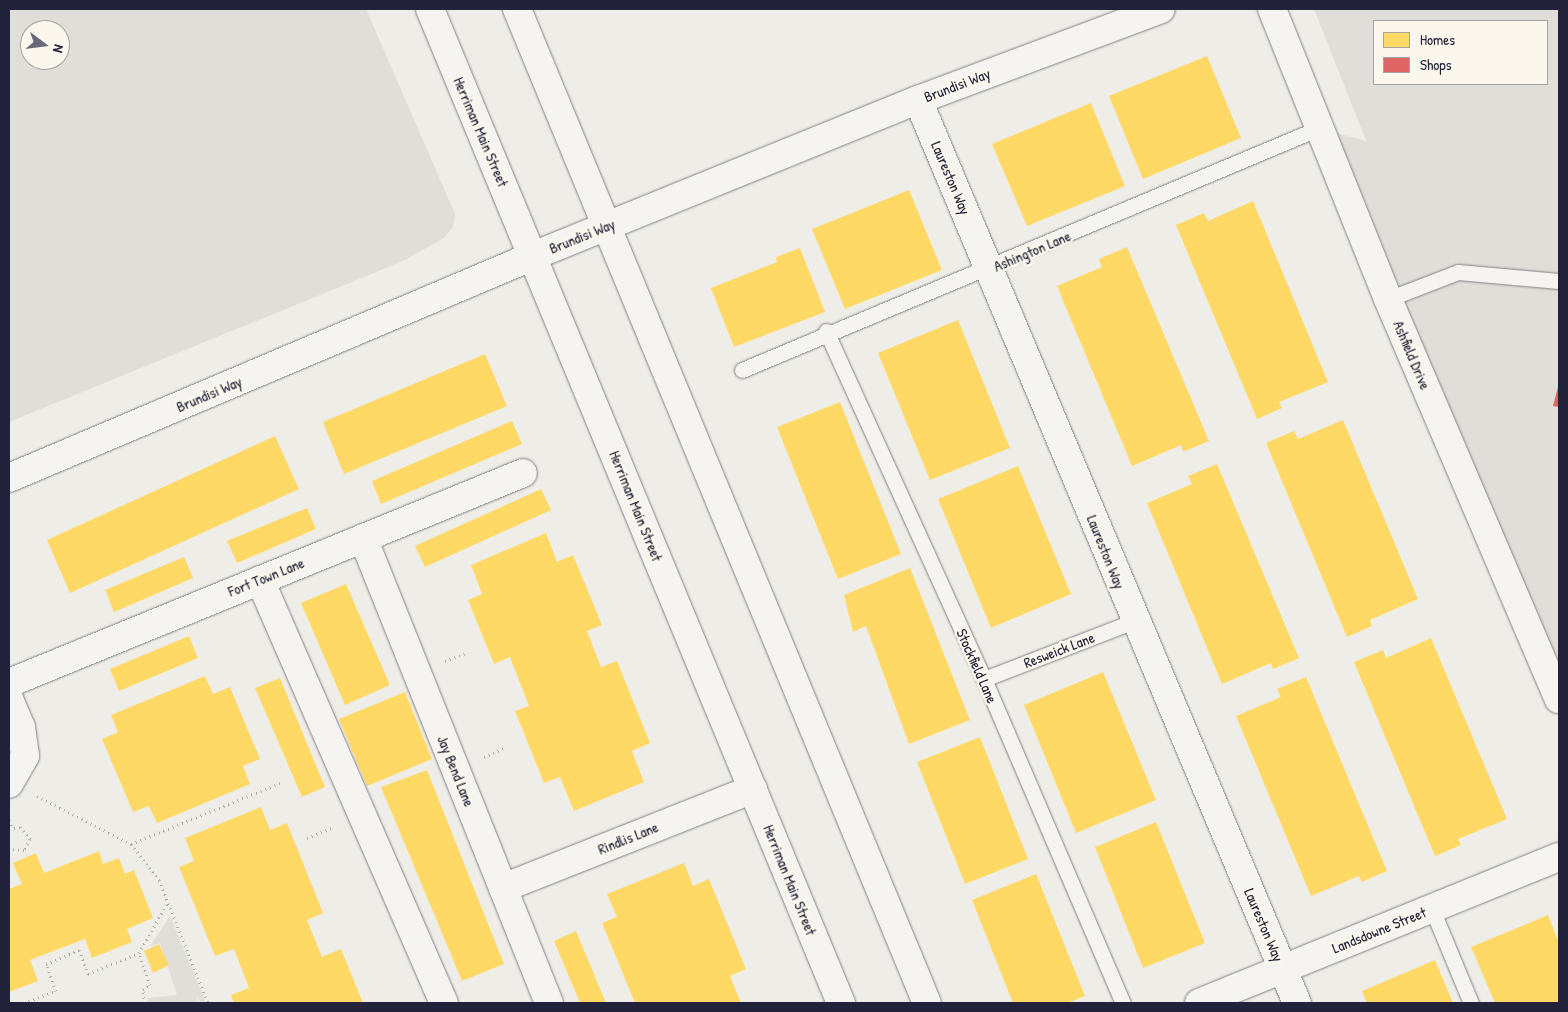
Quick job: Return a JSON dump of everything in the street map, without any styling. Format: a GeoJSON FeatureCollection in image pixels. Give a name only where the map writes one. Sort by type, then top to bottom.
{"type":"FeatureCollection","features":[{"type":"Feature","properties":{"kind":"street","name":"Herriman Main Street"},"geometry":{"type":"LineString","coordinates":[[430,9],[841,1003]]}},
{"type":"Feature","properties":{"kind":"street"},"geometry":{"type":"LineString","coordinates":[[516,9],[927,1003]]}},
{"type":"Feature","properties":{"kind":"street","name":"Brundisi Way"},"geometry":{"type":"LineString","coordinates":[[9,478],[606,226],[918,100],[1161,9]]}},
{"type":"Feature","properties":{"kind":"street","name":"Ashfield Drive"},"geometry":{"type":"LineString","coordinates":[[1272,9],[1388,299],[1556,686]]}},
{"type":"Feature","properties":{"kind":"street","name":"Laureston Way"},"geometry":{"type":"LineString","coordinates":[[918,100],[990,269],[1134,621],[1297,1003]]}},
{"type":"Feature","properties":{"kind":"street","name":"Fort Town Lane"},"geometry":{"type":"LineString","coordinates":[[9,683],[523,473]]}},
{"type":"Feature","properties":{"kind":"street","name":"Jay Bend Lane"},"geometry":{"type":"LineString","coordinates":[[363,538],[549,1003]]}},
{"type":"Feature","properties":{"kind":"street"},"geometry":{"type":"LineString","coordinates":[[260,580],[444,1003]]}},
{"type":"Feature","properties":{"kind":"street"},"geometry":{"type":"LineString","coordinates":[[9,699],[21,727],[24,756],[9,784]]}},
{"type":"Feature","properties":{"kind":"street","name":"Rindlis Lane"},"geometry":{"type":"LineString","coordinates":[[502,888],[753,789]]}},
{"type":"Feature","properties":{"kind":"street","name":"Landsdowne Street"},"geometry":{"type":"LineString","coordinates":[[1199,1003],[1559,857]]}},
{"type":"Feature","properties":{"kind":"lane","name":"Ashington Lane"},"geometry":{"type":"LineString","coordinates":[[742,370],[826,331],[990,269],[1319,128]]}},
{"type":"Feature","properties":{"kind":"lane"},"geometry":{"type":"LineString","coordinates":[[1388,299],[1458,272],[1559,280]]}},
{"type":"Feature","properties":{"kind":"lane","name":"Stockfield Lane"},"geometry":{"type":"LineString","coordinates":[[826,331],[984,679],[1123,1003]]}},
{"type":"Feature","properties":{"kind":"lane","name":"Resweick Lane"},"geometry":{"type":"LineString","coordinates":[[984,679],[1134,621]]}},
{"type":"Feature","properties":{"kind":"lane"},"geometry":{"type":"LineString","coordinates":[[1432,909],[1472,1003]]}},
{"type":"Feature","properties":{"kind":"path"},"geometry":{"type":"LineString","coordinates":[[131,844],[283,782]]}},
{"type":"Feature","properties":{"kind":"path"},"geometry":{"type":"LineString","coordinates":[[60,810],[131,844],[159,880],[169,901],[208,1003]]}},
{"type":"Feature","properties":{"kind":"path"},"geometry":{"type":"LineString","coordinates":[[9,820],[10,828],[28,831],[30,844],[20,852],[9,849]]}},
{"type":"Feature","properties":{"kind":"path"},"geometry":{"type":"LineString","coordinates":[[24,1003],[56,992],[46,964],[78,950],[88,974],[139,953],[169,901]]}},
{"type":"Feature","properties":{"kind":"path"},"geometry":{"type":"LineString","coordinates":[[139,953],[150,986],[143,990],[144,1003]]}},
{"type":"Feature","properties":{"kind":"shaded area"},"geometry":{"type":"Polygon","coordinates":[[[9,9],[366,9],[455,214],[453,227],[444,238],[403,261],[9,422],[9,9]]]}},
{"type":"Feature","properties":{"kind":"shaded area"},"geometry":{"type":"Polygon","coordinates":[[[1314,9],[1559,9],[1559,196],[1414,157],[1373,158],[1314,9]]]}},
{"type":"Feature","properties":{"kind":"shaded area"},"geometry":{"type":"Polygon","coordinates":[[[1319,128],[1559,195],[1559,697],[1319,128]]]}},
{"type":"Feature","properties":{"kind":"shaded area"},"geometry":{"type":"Polygon","coordinates":[[[170,916],[206,1003],[200,1003],[197,996],[198,1003],[147,1003],[148,998],[177,995],[160,943],[150,946],[170,916]]]}},
{"type":"Feature","properties":{"kind":"building: Homes"},"geometry":{"type":"Polygon","coordinates":[[[1207,56],[1241,138],[1143,179],[1109,96],[1207,56]]]}},
{"type":"Feature","properties":{"kind":"building: Homes"},"geometry":{"type":"Polygon","coordinates":[[[1091,103],[1125,186],[1027,226],[992,144],[1091,103]]]}},
{"type":"Feature","properties":{"kind":"building: Homes"},"geometry":{"type":"Polygon","coordinates":[[[909,190],[942,270],[845,309],[812,229],[909,190]]]}},
{"type":"Feature","properties":{"kind":"building: Homes"},"geometry":{"type":"Polygon","coordinates":[[[1253,201],[1328,382],[1279,402],[1282,408],[1257,419],[1176,225],[1204,213],[1208,221],[1253,201]]]}},
{"type":"Feature","properties":{"kind":"building: Homes"},"geometry":{"type":"Polygon","coordinates":[[[1127,247],[1209,441],[1183,452],[1181,445],[1132,466],[1057,286],[1102,267],[1099,259],[1127,247]]]}},
{"type":"Feature","properties":{"kind":"building: Homes"},"geometry":{"type":"Polygon","coordinates":[[[800,248],[825,312],[734,347],[711,288],[777,262],[776,257],[800,248]]]}},
{"type":"Feature","properties":{"kind":"building: Homes"},"geometry":{"type":"Polygon","coordinates":[[[958,320],[1010,448],[930,480],[878,353],[958,320]]]}},
{"type":"Feature","properties":{"kind":"building: Homes"},"geometry":{"type":"Polygon","coordinates":[[[485,354],[507,406],[344,474],[323,422],[485,354]]]}},
{"type":"Feature","properties":{"kind":"building: Homes"},"geometry":{"type":"Polygon","coordinates":[[[840,402],[901,554],[838,579],[777,427],[840,402]]]}},
{"type":"Feature","properties":{"kind":"building: Homes"},"geometry":{"type":"Polygon","coordinates":[[[1343,420],[1418,599],[1370,620],[1372,626],[1347,637],[1266,443],[1294,431],[1298,439],[1343,420]]]}},
{"type":"Feature","properties":{"kind":"building: Homes"},"geometry":{"type":"Polygon","coordinates":[[[512,421],[522,444],[381,504],[372,481],[512,421]]]}},
{"type":"Feature","properties":{"kind":"building: Homes"},"geometry":{"type":"Polygon","coordinates":[[[275,436],[299,489],[70,593],[47,540],[275,436]]]}},
{"type":"Feature","properties":{"kind":"building: Homes"},"geometry":{"type":"Polygon","coordinates":[[[1217,464],[1299,658],[1273,669],[1271,663],[1222,684],[1147,503],[1192,484],[1188,476],[1217,464]]]}},
{"type":"Feature","properties":{"kind":"building: Homes"},"geometry":{"type":"Polygon","coordinates":[[[1018,466],[1071,594],[991,628],[938,499],[1018,466]]]}},
{"type":"Feature","properties":{"kind":"building: Homes"},"geometry":{"type":"Polygon","coordinates":[[[541,489],[551,510],[425,567],[415,546],[541,489]]]}},
{"type":"Feature","properties":{"kind":"building: Homes"},"geometry":{"type":"Polygon","coordinates":[[[307,508],[316,529],[237,563],[227,541],[307,508]]]}},
{"type":"Feature","properties":{"kind":"building: Homes"},"geometry":{"type":"Polygon","coordinates":[[[546,533],[557,562],[573,555],[602,625],[587,631],[601,667],[617,661],[650,743],[632,751],[644,782],[574,811],[560,777],[544,783],[515,711],[529,706],[510,657],[494,664],[468,600],[482,594],[471,565],[546,533]]]}},
{"type":"Feature","properties":{"kind":"building: Homes"},"geometry":{"type":"Polygon","coordinates":[[[184,557],[193,578],[114,612],[105,590],[184,557]]]}},
{"type":"Feature","properties":{"kind":"building: Homes"},"geometry":{"type":"Polygon","coordinates":[[[910,568],[970,720],[909,744],[866,626],[853,632],[844,595],[910,568]]]}},
{"type":"Feature","properties":{"kind":"building: Homes"},"geometry":{"type":"Polygon","coordinates":[[[346,584],[390,685],[345,705],[301,603],[346,584]]]}},
{"type":"Feature","properties":{"kind":"building: Homes"},"geometry":{"type":"Polygon","coordinates":[[[189,636],[198,658],[119,691],[110,669],[189,636]]]}},
{"type":"Feature","properties":{"kind":"building: Homes"},"geometry":{"type":"Polygon","coordinates":[[[1431,638],[1507,819],[1458,839],[1461,845],[1435,856],[1354,662],[1383,650],[1386,658],[1431,638]]]}},
{"type":"Feature","properties":{"kind":"building: Homes"},"geometry":{"type":"Polygon","coordinates":[[[1103,672],[1156,800],[1076,833],[1024,705],[1103,672]]]}},
{"type":"Feature","properties":{"kind":"building: Homes"},"geometry":{"type":"Polygon","coordinates":[[[205,676],[213,694],[230,687],[260,759],[243,766],[250,784],[157,823],[149,806],[133,812],[102,739],[118,732],[111,715],[205,676]]]}},
{"type":"Feature","properties":{"kind":"building: Homes"},"geometry":{"type":"Polygon","coordinates":[[[1306,677],[1387,871],[1362,882],[1359,876],[1311,896],[1236,716],[1281,697],[1277,689],[1306,677]]]}},
{"type":"Feature","properties":{"kind":"building: Homes"},"geometry":{"type":"Polygon","coordinates":[[[280,678],[325,787],[302,797],[255,688],[280,678]]]}},
{"type":"Feature","properties":{"kind":"building: Homes"},"geometry":{"type":"Polygon","coordinates":[[[405,692],[432,759],[367,786],[339,719],[405,692]]]}},
{"type":"Feature","properties":{"kind":"building: Homes"},"geometry":{"type":"Polygon","coordinates":[[[980,737],[1028,859],[965,884],[917,762],[980,737]]]}},
{"type":"Feature","properties":{"kind":"building: Homes"},"geometry":{"type":"Polygon","coordinates":[[[427,770],[504,964],[462,981],[381,787],[427,770]]]}},
{"type":"Feature","properties":{"kind":"building: Homes"},"geometry":{"type":"Polygon","coordinates":[[[261,807],[270,830],[287,823],[323,913],[307,920],[322,957],[341,949],[363,1003],[234,1003],[231,995],[249,988],[234,949],[215,956],[179,867],[194,861],[185,838],[261,807]]]}},
{"type":"Feature","properties":{"kind":"building: Homes"},"geometry":{"type":"Polygon","coordinates":[[[1156,822],[1205,943],[1143,968],[1095,847],[1156,822]]]}},
{"type":"Feature","properties":{"kind":"building: Homes"},"geometry":{"type":"Polygon","coordinates":[[[99,851],[103,864],[119,858],[125,874],[134,870],[153,918],[127,929],[132,942],[92,958],[85,939],[30,960],[38,981],[9,992],[9,889],[22,884],[13,863],[36,853],[44,873],[99,851]]]}},
{"type":"Feature","properties":{"kind":"building: Homes"},"geometry":{"type":"Polygon","coordinates":[[[684,863],[693,886],[709,879],[746,969],[730,976],[741,1003],[635,1003],[602,923],[617,917],[607,894],[684,863]]]}},
{"type":"Feature","properties":{"kind":"building: Homes"},"geometry":{"type":"Polygon","coordinates":[[[1036,874],[1085,996],[1067,1003],[1013,1003],[972,900],[1036,874]]]}},
{"type":"Feature","properties":{"kind":"building: Homes"},"geometry":{"type":"Polygon","coordinates":[[[1548,915],[1559,943],[1559,1003],[1495,1003],[1471,947],[1548,915]]]}},
{"type":"Feature","properties":{"kind":"building: Homes"},"geometry":{"type":"Polygon","coordinates":[[[576,931],[606,1003],[580,1003],[554,941],[576,931]]]}},
{"type":"Feature","properties":{"kind":"building: Homes"},"geometry":{"type":"Polygon","coordinates":[[[159,944],[169,965],[153,973],[144,951],[159,944]]]}},
{"type":"Feature","properties":{"kind":"building: Homes"},"geometry":{"type":"Polygon","coordinates":[[[1435,960],[1453,1003],[1367,1003],[1362,991],[1435,960]]]}},
{"type":"Feature","properties":{"kind":"building: Shops"},"geometry":{"type":"Polygon","coordinates":[[[1559,383],[1559,407],[1553,406],[1559,383]]]}}]}
